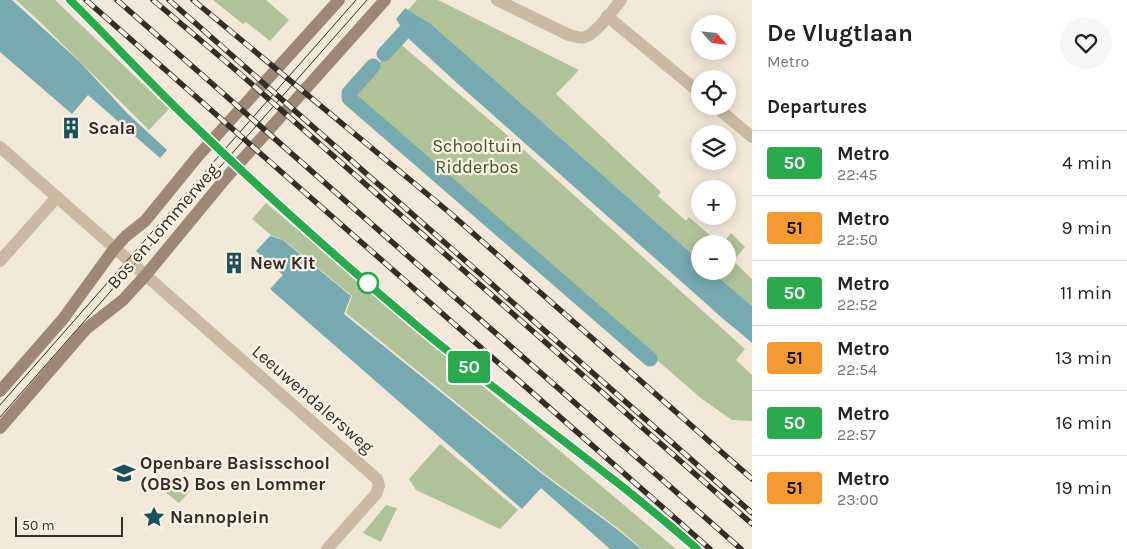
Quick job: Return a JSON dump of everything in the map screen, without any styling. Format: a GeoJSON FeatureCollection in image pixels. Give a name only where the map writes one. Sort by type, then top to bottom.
{"type":"FeatureCollection","features":[{"type":"Feature","properties":{"kind":"main road","name":"Bos en Lommerweg"},"geometry":{"type":"LineString","coordinates":[[0,392],[63,319],[114,249],[126,236],[145,221],[198,156],[339,0]]}},
{"type":"Feature","properties":{"kind":"main road","name":"Bos en Lommerweg"},"geometry":{"type":"LineString","coordinates":[[0,428],[86,329],[123,300],[145,276],[225,179],[385,0]]}},
{"type":"Feature","properties":{"kind":"street"},"geometry":{"type":"LineString","coordinates":[[497,0],[569,35],[578,37],[585,37],[594,31],[621,0]]}},
{"type":"Feature","properties":{"kind":"street"},"geometry":{"type":"LineString","coordinates":[[607,16],[691,86]]}},
{"type":"Feature","properties":{"kind":"street"},"geometry":{"type":"LineString","coordinates":[[726,115],[752,137]]}},
{"type":"Feature","properties":{"kind":"street"},"geometry":{"type":"LineString","coordinates":[[0,147],[145,276]]}},
{"type":"Feature","properties":{"kind":"street"},"geometry":{"type":"LineString","coordinates":[[0,261],[57,197]]}},
{"type":"Feature","properties":{"kind":"street","name":"Leeuwendalersweg"},"geometry":{"type":"LineString","coordinates":[[145,276],[353,456],[377,479],[379,486],[376,494],[327,549]]}},
{"type":"Feature","properties":{"kind":"green space"},"geometry":{"type":"Polygon","coordinates":[[[16,0],[55,0],[169,109],[149,130],[16,0]]]}},
{"type":"Feature","properties":{"kind":"green space"},"geometry":{"type":"Polygon","coordinates":[[[213,0],[266,0],[289,20],[270,41],[246,22],[243,24],[213,0]]]}},
{"type":"Feature","properties":{"kind":"green space"},"geometry":{"type":"Polygon","coordinates":[[[417,0],[438,0],[579,70],[556,94],[661,192],[658,196],[686,221],[689,217],[691,219],[691,225],[698,225],[710,235],[691,235],[691,253],[431,24],[408,10],[417,0]]]}},
{"type":"Feature","properties":{"kind":"green space","name":"Schooltuin Ridderbos"},"geometry":{"type":"Polygon","coordinates":[[[398,42],[506,134],[745,349],[736,360],[752,375],[752,421],[732,420],[702,399],[350,95],[398,42]]]}},
{"type":"Feature","properties":{"kind":"green space"},"geometry":{"type":"Polygon","coordinates":[[[266,203],[676,549],[642,549],[619,529],[542,472],[346,313],[352,296],[284,240],[272,236],[252,219],[266,203]]]}},
{"type":"Feature","properties":{"kind":"green space"},"geometry":{"type":"Polygon","coordinates":[[[736,238],[745,247],[736,258],[736,238]]]}},
{"type":"Feature","properties":{"kind":"green space"},"geometry":{"type":"Polygon","coordinates":[[[736,264],[752,279],[752,306],[722,280],[736,280],[736,264]]]}},
{"type":"Feature","properties":{"kind":"green space"},"geometry":{"type":"Polygon","coordinates":[[[440,444],[518,510],[500,529],[416,490],[409,479],[440,444]]]}},
{"type":"Feature","properties":{"kind":"green space"},"geometry":{"type":"Polygon","coordinates":[[[175,478],[190,491],[179,503],[164,491],[175,478]]]}},
{"type":"Feature","properties":{"kind":"green space"},"geometry":{"type":"Polygon","coordinates":[[[386,505],[397,508],[381,542],[363,533],[386,505]]]}},
{"type":"Feature","properties":{"kind":"water"},"geometry":{"type":"Polygon","coordinates":[[[0,0],[12,0],[80,62],[127,113],[167,150],[160,158],[88,95],[72,114],[0,52],[0,0]]]}},
{"type":"Feature","properties":{"kind":"water"},"geometry":{"type":"Polygon","coordinates":[[[405,8],[431,24],[691,253],[691,280],[722,280],[752,306],[752,343],[458,84],[409,39],[396,19],[405,8]]]}},
{"type":"Feature","properties":{"kind":"water"},"geometry":{"type":"Polygon","coordinates":[[[270,236],[283,240],[351,296],[344,314],[541,473],[641,549],[610,549],[541,488],[522,509],[270,289],[283,275],[256,251],[270,236]]]}},
{"type":"Feature","properties":{"kind":"pier"},"geometry":{"type":"Polygon","coordinates":[[[370,0],[399,0],[407,6],[394,21],[370,0]]]}},
{"type":"Feature","properties":{"kind":"waterway"},"geometry":{"type":"LineString","coordinates":[[384,54],[408,28]]}},
{"type":"Feature","properties":{"kind":"waterway"},"geometry":{"type":"LineString","coordinates":[[373,66],[349,93],[349,98],[650,359]]}},
{"type":"Feature","properties":{"kind":"tram line"},"geometry":{"type":"LineString","coordinates":[[0,405],[356,0]]}},
{"type":"Feature","properties":{"kind":"tram line"},"geometry":{"type":"LineString","coordinates":[[0,417],[367,0]]}},
{"type":"Feature","properties":{"kind":"railway"},"geometry":{"type":"LineString","coordinates":[[70,0],[181,112],[336,256],[456,358],[630,492],[697,549]]}},
{"type":"Feature","properties":{"kind":"railway"},"geometry":{"type":"LineString","coordinates":[[86,0],[710,549]]}},
{"type":"Feature","properties":{"kind":"railway"},"geometry":{"type":"LineString","coordinates":[[117,0],[741,549]]}},
{"type":"Feature","properties":{"kind":"railway"},"geometry":{"type":"LineString","coordinates":[[153,0],[238,72],[752,524]]}},
{"type":"Feature","properties":{"kind":"railway"},"geometry":{"type":"LineString","coordinates":[[169,0],[752,513]]}},
{"type":"Feature","properties":{"kind":"railway"},"geometry":{"type":"LineString","coordinates":[[193,0],[450,213],[752,479]]}},
{"type":"Feature","properties":{"kind":"metro line","name":"50"},"geometry":{"type":"LineString","coordinates":[[70,0],[174,106],[270,197],[422,330],[498,391],[600,468],[697,549]]}},
{"type":"Feature","properties":{"kind":"place","name":"Scala"},"geometry":{"type":"Point","coordinates":[71,128]}},
{"type":"Feature","properties":{"kind":"place","name":"New Kit"},"geometry":{"type":"Point","coordinates":[234,263]}},
{"type":"Feature","properties":{"kind":"place","name":"Openbare Basisschool (OBS) Bos en Lommer"},"geometry":{"type":"Point","coordinates":[124,473]}},
{"type":"Feature","properties":{"kind":"place","name":"Nannoplein"},"geometry":{"type":"Point","coordinates":[154,517]}}]}
